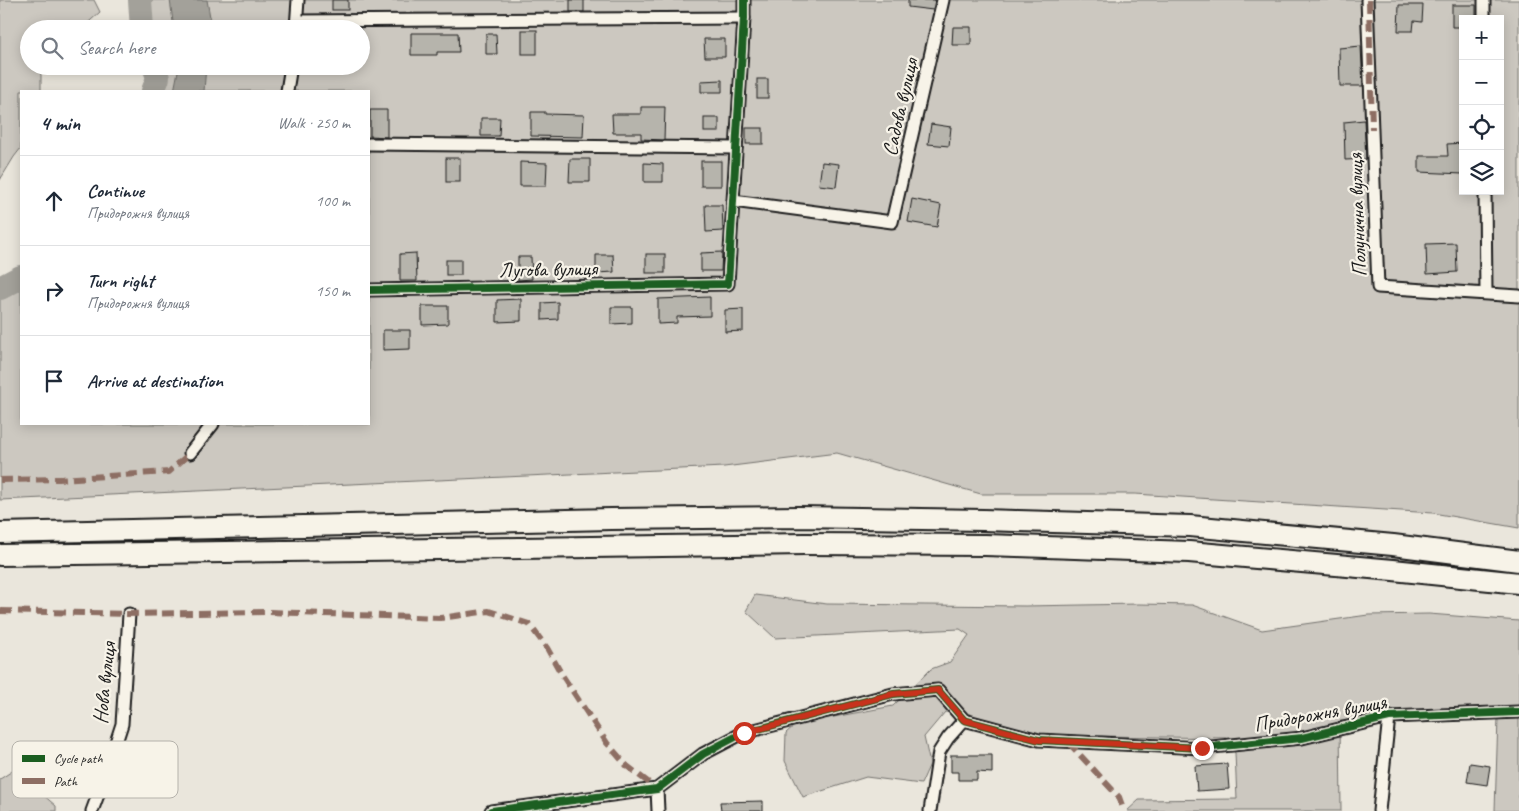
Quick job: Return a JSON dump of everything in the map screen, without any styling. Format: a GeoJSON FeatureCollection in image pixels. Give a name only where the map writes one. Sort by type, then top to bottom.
{"type":"FeatureCollection","features":[{"type":"Feature","properties":{"kind":"highway"},"geometry":{"type":"LineString","coordinates":[[0,533],[611,519],[799,517],[963,520],[1190,526],[1393,545],[1519,561]]}},
{"type":"Feature","properties":{"kind":"highway"},"geometry":{"type":"LineString","coordinates":[[0,555],[804,544],[985,545],[1189,552],[1519,583]]}},
{"type":"Feature","properties":{"kind":"street"},"geometry":{"type":"LineString","coordinates":[[297,20],[298,0]]}},
{"type":"Feature","properties":{"kind":"street"},"geometry":{"type":"LineString","coordinates":[[733,201],[744,0]]}},
{"type":"Feature","properties":{"kind":"street","name":"Садова вулиця"},"geometry":{"type":"LineString","coordinates":[[733,201],[892,222],[943,0]]}},
{"type":"Feature","properties":{"kind":"street","name":"Полунична вулиця"},"geometry":{"type":"LineString","coordinates":[[1368,0],[1378,287],[1519,296]]}},
{"type":"Feature","properties":{"kind":"street"},"geometry":{"type":"LineString","coordinates":[[1484,0],[1484,15]]}},
{"type":"Feature","properties":{"kind":"street"},"geometry":{"type":"LineString","coordinates":[[370,24],[744,18]]}},
{"type":"Feature","properties":{"kind":"street"},"geometry":{"type":"LineString","coordinates":[[287,90],[290,75]]}},
{"type":"Feature","properties":{"kind":"street"},"geometry":{"type":"LineString","coordinates":[[370,144],[736,148]]}},
{"type":"Feature","properties":{"kind":"street"},"geometry":{"type":"LineString","coordinates":[[1486,195],[1486,293]]}},
{"type":"Feature","properties":{"kind":"street","name":"Лугова вулиця"},"geometry":{"type":"LineString","coordinates":[[370,290],[728,284],[733,201]]}},
{"type":"Feature","properties":{"kind":"street"},"geometry":{"type":"LineString","coordinates":[[190,453],[212,425]]}},
{"type":"Feature","properties":{"kind":"street","name":"Нова вулиця"},"geometry":{"type":"LineString","coordinates":[[116,741],[122,724],[129,614]]}},
{"type":"Feature","properties":{"kind":"street"},"geometry":{"type":"LineString","coordinates":[[491,811],[657,789],[704,754],[744,733],[893,694],[938,690],[964,720],[948,738],[939,752],[930,811]]}},
{"type":"Feature","properties":{"kind":"street","name":"Придорожня вулиця"},"geometry":{"type":"LineString","coordinates":[[964,720],[1039,740],[1202,748],[1302,738],[1389,717],[1519,712]]}},
{"type":"Feature","properties":{"kind":"street"},"geometry":{"type":"LineString","coordinates":[[1379,811],[1389,717]]}},
{"type":"Feature","properties":{"kind":"street"},"geometry":{"type":"LineString","coordinates":[[657,789],[658,811]]}},
{"type":"Feature","properties":{"kind":"street","name":"Нова вулиця"},"geometry":{"type":"LineString","coordinates":[[92,811],[97,798]]}},
{"type":"Feature","properties":{"kind":"shaded area"},"geometry":{"type":"Polygon","coordinates":[[[0,0],[94,0],[100,12],[91,20],[20,20],[20,75],[41,75],[41,90],[20,90],[20,149],[0,180],[0,0]]]}},
{"type":"Feature","properties":{"kind":"shaded area"},"geometry":{"type":"Polygon","coordinates":[[[148,0],[1519,0],[1519,528],[1433,513],[1135,494],[981,494],[837,453],[724,467],[0,500],[0,298],[20,287],[20,425],[370,425],[370,90],[164,90],[168,82],[166,75],[370,75],[370,20],[150,20],[148,0]]]}},
{"type":"Feature","properties":{"kind":"shaded area"},"geometry":{"type":"Polygon","coordinates":[[[170,0],[207,0],[210,20],[173,20],[170,0]]]}},
{"type":"Feature","properties":{"kind":"shaded area"},"geometry":{"type":"Polygon","coordinates":[[[177,75],[205,75],[204,90],[174,90],[177,75]]]}},
{"type":"Feature","properties":{"kind":"shaded area"},"geometry":{"type":"Polygon","coordinates":[[[755,595],[827,604],[1192,605],[1262,630],[1368,615],[1429,614],[1519,621],[1519,811],[1495,811],[1498,718],[1340,721],[1341,811],[1127,811],[1139,800],[1237,799],[1235,753],[1227,738],[1037,735],[968,715],[945,712],[924,737],[930,764],[921,784],[866,777],[803,797],[785,761],[786,733],[796,724],[893,706],[931,669],[950,662],[969,635],[960,629],[775,638],[746,611],[755,595]]]}},
{"type":"Feature","properties":{"kind":"shaded area"},"geometry":{"type":"Polygon","coordinates":[[[12,771],[12,798],[47,798],[56,806],[56,811],[0,811],[0,779],[12,771]]]}},
{"type":"Feature","properties":{"kind":"building"},"geometry":{"type":"Polygon","coordinates":[[[332,0],[348,0],[348,10],[332,10],[332,0]]]}},
{"type":"Feature","properties":{"kind":"building"},"geometry":{"type":"Polygon","coordinates":[[[570,0],[584,0],[584,12],[570,12],[570,0]]]}},
{"type":"Feature","properties":{"kind":"building"},"geometry":{"type":"Polygon","coordinates":[[[908,0],[935,0],[933,10],[908,7],[908,0]]]}},
{"type":"Feature","properties":{"kind":"building"},"geometry":{"type":"Polygon","coordinates":[[[1399,5],[1423,5],[1422,22],[1414,21],[1413,31],[1398,31],[1399,5]]]}},
{"type":"Feature","properties":{"kind":"building"},"geometry":{"type":"Polygon","coordinates":[[[1452,5],[1476,5],[1476,15],[1459,15],[1459,27],[1452,27],[1452,5]]]}},
{"type":"Feature","properties":{"kind":"building"},"geometry":{"type":"Polygon","coordinates":[[[953,27],[971,27],[971,45],[952,45],[953,27]]]}},
{"type":"Feature","properties":{"kind":"building"},"geometry":{"type":"Polygon","coordinates":[[[522,30],[537,30],[537,54],[522,54],[522,30]]]}},
{"type":"Feature","properties":{"kind":"building"},"geometry":{"type":"Polygon","coordinates":[[[411,33],[458,33],[459,52],[437,52],[437,55],[411,55],[411,33]]]}},
{"type":"Feature","properties":{"kind":"building"},"geometry":{"type":"Polygon","coordinates":[[[486,34],[496,34],[497,54],[486,54],[486,34]]]}},
{"type":"Feature","properties":{"kind":"building"},"geometry":{"type":"Polygon","coordinates":[[[704,39],[725,39],[725,57],[705,57],[704,39]]]}},
{"type":"Feature","properties":{"kind":"building"},"geometry":{"type":"Polygon","coordinates":[[[1361,46],[1363,86],[1340,86],[1339,48],[1361,46]]]}},
{"type":"Feature","properties":{"kind":"building"},"geometry":{"type":"Polygon","coordinates":[[[757,79],[768,79],[768,98],[757,98],[757,79]]]}},
{"type":"Feature","properties":{"kind":"building"},"geometry":{"type":"Polygon","coordinates":[[[722,80],[722,92],[701,92],[701,81],[722,80]]]}},
{"type":"Feature","properties":{"kind":"building"},"geometry":{"type":"Polygon","coordinates":[[[641,107],[665,107],[664,140],[641,139],[641,133],[613,133],[612,114],[641,114],[641,107]]]}},
{"type":"Feature","properties":{"kind":"building"},"geometry":{"type":"Polygon","coordinates":[[[370,110],[387,110],[387,137],[370,136],[370,110]]]}},
{"type":"Feature","properties":{"kind":"building"},"geometry":{"type":"Polygon","coordinates":[[[531,112],[584,115],[583,137],[531,136],[531,112]]]}},
{"type":"Feature","properties":{"kind":"building"},"geometry":{"type":"Polygon","coordinates":[[[481,118],[500,118],[499,136],[481,136],[481,118]]]}},
{"type":"Feature","properties":{"kind":"building"},"geometry":{"type":"Polygon","coordinates":[[[704,118],[719,118],[719,132],[704,132],[704,118]]]}},
{"type":"Feature","properties":{"kind":"building"},"geometry":{"type":"Polygon","coordinates":[[[1364,120],[1366,159],[1345,160],[1344,122],[1364,120]]]}},
{"type":"Feature","properties":{"kind":"building"},"geometry":{"type":"Polygon","coordinates":[[[931,124],[951,127],[949,146],[928,144],[931,124]]]}},
{"type":"Feature","properties":{"kind":"building"},"geometry":{"type":"Polygon","coordinates":[[[746,128],[763,128],[763,144],[746,144],[746,128]]]}},
{"type":"Feature","properties":{"kind":"building"},"geometry":{"type":"Polygon","coordinates":[[[1459,143],[1459,174],[1419,172],[1419,156],[1448,156],[1447,144],[1459,143]]]}},
{"type":"Feature","properties":{"kind":"building"},"geometry":{"type":"Polygon","coordinates":[[[446,158],[460,158],[460,182],[446,182],[446,158]]]}},
{"type":"Feature","properties":{"kind":"building"},"geometry":{"type":"Polygon","coordinates":[[[570,159],[590,159],[590,182],[569,182],[570,159]]]}},
{"type":"Feature","properties":{"kind":"building"},"geometry":{"type":"Polygon","coordinates":[[[701,161],[721,161],[721,186],[701,186],[701,161]]]}},
{"type":"Feature","properties":{"kind":"building"},"geometry":{"type":"Polygon","coordinates":[[[520,162],[547,163],[546,186],[520,186],[520,162]]]}},
{"type":"Feature","properties":{"kind":"building"},"geometry":{"type":"Polygon","coordinates":[[[822,162],[839,164],[836,187],[819,185],[822,162]]]}},
{"type":"Feature","properties":{"kind":"building"},"geometry":{"type":"Polygon","coordinates":[[[644,163],[663,164],[663,182],[644,182],[644,163]]]}},
{"type":"Feature","properties":{"kind":"building"},"geometry":{"type":"Polygon","coordinates":[[[912,199],[941,205],[937,227],[908,222],[912,199]]]}},
{"type":"Feature","properties":{"kind":"building"},"geometry":{"type":"Polygon","coordinates":[[[705,205],[722,205],[723,231],[706,232],[705,205]]]}},
{"type":"Feature","properties":{"kind":"building"},"geometry":{"type":"Polygon","coordinates":[[[1456,243],[1457,272],[1427,274],[1426,244],[1456,243]]]}},
{"type":"Feature","properties":{"kind":"building"},"geometry":{"type":"Polygon","coordinates":[[[722,252],[721,271],[701,271],[701,253],[722,252]]]}},
{"type":"Feature","properties":{"kind":"building"},"geometry":{"type":"Polygon","coordinates":[[[416,253],[417,281],[400,281],[400,254],[416,253]]]}},
{"type":"Feature","properties":{"kind":"building"},"geometry":{"type":"Polygon","coordinates":[[[646,254],[665,254],[665,273],[646,273],[646,254]]]}},
{"type":"Feature","properties":{"kind":"building"},"geometry":{"type":"Polygon","coordinates":[[[596,255],[613,255],[614,272],[596,273],[596,255]]]}},
{"type":"Feature","properties":{"kind":"building"},"geometry":{"type":"Polygon","coordinates":[[[518,257],[531,257],[532,279],[518,280],[518,257]]]}},
{"type":"Feature","properties":{"kind":"building"},"geometry":{"type":"Polygon","coordinates":[[[446,260],[461,260],[461,275],[446,275],[446,260]]]}},
{"type":"Feature","properties":{"kind":"building"},"geometry":{"type":"Polygon","coordinates":[[[710,297],[710,316],[677,317],[677,323],[658,324],[658,299],[710,297]]]}},
{"type":"Feature","properties":{"kind":"building"},"geometry":{"type":"Polygon","coordinates":[[[521,299],[521,321],[497,322],[497,300],[521,299]]]}},
{"type":"Feature","properties":{"kind":"building"},"geometry":{"type":"Polygon","coordinates":[[[558,302],[558,319],[542,320],[542,303],[558,302]]]}},
{"type":"Feature","properties":{"kind":"building"},"geometry":{"type":"Polygon","coordinates":[[[422,306],[448,306],[448,324],[422,325],[422,306]]]}},
{"type":"Feature","properties":{"kind":"building"},"geometry":{"type":"Polygon","coordinates":[[[611,307],[632,307],[632,323],[611,324],[611,307]]]}},
{"type":"Feature","properties":{"kind":"building"},"geometry":{"type":"Polygon","coordinates":[[[743,309],[743,331],[725,332],[725,310],[743,309]]]}},
{"type":"Feature","properties":{"kind":"building"},"geometry":{"type":"Polygon","coordinates":[[[383,330],[410,330],[410,349],[383,350],[383,330]]]}},
{"type":"Feature","properties":{"kind":"building"},"geometry":{"type":"Polygon","coordinates":[[[951,755],[992,755],[992,773],[977,772],[977,780],[958,780],[958,772],[951,772],[951,755]]]}},
{"type":"Feature","properties":{"kind":"building"},"geometry":{"type":"Polygon","coordinates":[[[1470,763],[1490,766],[1487,785],[1467,782],[1470,763]]]}},
{"type":"Feature","properties":{"kind":"building"},"geometry":{"type":"Polygon","coordinates":[[[1227,764],[1229,789],[1197,791],[1195,766],[1227,764]]]}},
{"type":"Feature","properties":{"kind":"building"},"geometry":{"type":"Polygon","coordinates":[[[763,801],[763,811],[721,811],[720,802],[763,801]]]}},
{"type":"Feature","properties":{"kind":"waterway"},"geometry":{"type":"LineString","coordinates":[[140,0],[141,20]]}},
{"type":"Feature","properties":{"kind":"waterway"},"geometry":{"type":"LineString","coordinates":[[153,90],[158,78],[157,75]]}},
{"type":"Feature","properties":{"kind":"waterway"},"geometry":{"type":"LineString","coordinates":[[0,288],[20,278]]}},
{"type":"Feature","properties":{"kind":"marked path"},"geometry":{"type":"LineString","coordinates":[[1369,0],[1372,129]]}},
{"type":"Feature","properties":{"kind":"marked path"},"geometry":{"type":"LineString","coordinates":[[0,480],[59,479],[169,472],[190,453]]}},
{"type":"Feature","properties":{"kind":"marked path"},"geometry":{"type":"LineString","coordinates":[[0,611],[129,614],[269,612],[441,618],[489,611],[529,624],[547,648],[562,675],[607,743],[627,766],[657,789]]}},
{"type":"Feature","properties":{"kind":"marked path"},"geometry":{"type":"LineString","coordinates":[[1068,742],[1119,797],[1124,811]]}},
{"type":"Feature","properties":{"kind":"cycle path"},"geometry":{"type":"LineString","coordinates":[[370,290],[728,284],[744,0]]}},
{"type":"Feature","properties":{"kind":"cycle path"},"geometry":{"type":"LineString","coordinates":[[491,811],[657,789],[703,754],[743,733],[893,694],[938,690],[964,720],[1039,740],[1202,748],[1302,738],[1389,717],[1519,712]]}},
{"type":"Feature","properties":{"kind":"route"},"geometry":{"type":"LineString","coordinates":[[744,733],[893,694],[938,690],[964,720],[1039,740],[1202,748]]}}]}
